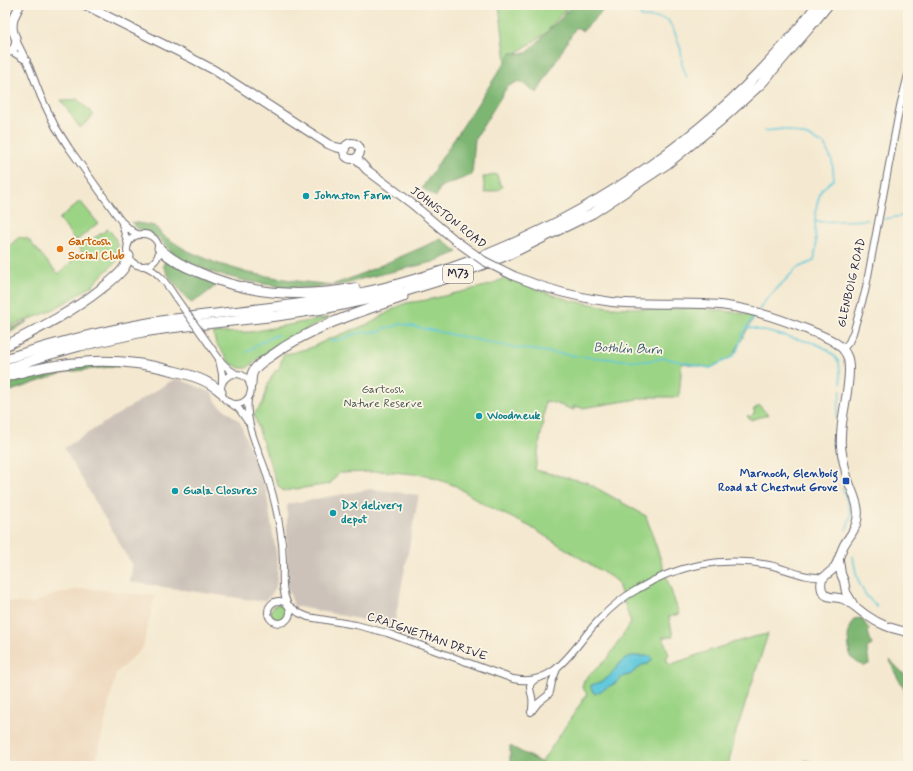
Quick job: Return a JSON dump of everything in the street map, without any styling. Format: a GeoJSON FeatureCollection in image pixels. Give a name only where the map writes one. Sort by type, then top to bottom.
{"type":"FeatureCollection","features":[{"type":"Feature","properties":{"kind":"highway","name":"M73"},"geometry":{"type":"LineString","coordinates":[[5,359],[54,344],[124,327],[173,319],[298,304],[369,292],[418,278],[488,254],[540,231],[575,213],[664,156],[715,114],[746,85],[795,32],[817,5]]}},
{"type":"Feature","properties":{"kind":"highway","name":"M73"},"geometry":{"type":"LineString","coordinates":[[5,369],[80,346],[144,332],[323,309],[403,292],[482,266],[510,254],[593,213],[667,164],[720,121],[760,84],[828,5]]}},
{"type":"Feature","properties":{"kind":"highway"},"geometry":{"type":"LineString","coordinates":[[159,248],[175,262],[203,275],[231,285],[262,291],[298,294],[332,292],[368,286],[411,276],[488,254]]}},
{"type":"Feature","properties":{"kind":"highway"},"geometry":{"type":"LineString","coordinates":[[5,346],[66,313],[97,293],[120,273],[128,262],[129,256]]}},
{"type":"Feature","properties":{"kind":"highway"},"geometry":{"type":"LineString","coordinates":[[251,384],[252,374],[256,367],[276,352],[298,339],[339,320],[445,282],[482,266]]}},
{"type":"Feature","properties":{"kind":"highway"},"geometry":{"type":"LineString","coordinates":[[5,377],[67,363],[92,361],[124,362],[153,366],[186,374],[221,388]]}},
{"type":"Feature","properties":{"kind":"main road"},"geometry":{"type":"LineString","coordinates":[[15,37],[11,32],[5,29],[14,17],[20,5]]}},
{"type":"Feature","properties":{"kind":"main road","name":"JOHNSTON ROAD"},"geometry":{"type":"LineString","coordinates":[[85,5],[214,70],[328,144],[345,150]]}},
{"type":"Feature","properties":{"kind":"main road"},"geometry":{"type":"LineString","coordinates":[[8,52],[14,48],[16,43],[12,30],[14,17]]}},
{"type":"Feature","properties":{"kind":"main road","name":"JOHNSTON ROAD"},"geometry":{"type":"LineString","coordinates":[[352,144],[359,147],[360,152],[356,158],[351,159],[347,156],[345,150],[347,145],[352,144]]}},
{"type":"Feature","properties":{"kind":"main road","name":"JOHNSTON ROAD"},"geometry":{"type":"LineString","coordinates":[[356,158],[367,170],[411,203],[456,241],[484,261],[514,276],[543,287],[568,294],[611,302],[726,306],[747,310],[790,322],[836,342],[843,349]]}},
{"type":"Feature","properties":{"kind":"main road"},"geometry":{"type":"LineString","coordinates":[[843,349],[849,362],[849,378],[842,426],[841,446],[848,479],[857,506],[858,517],[855,528],[843,547],[839,560],[821,584],[821,588],[826,596],[844,599],[884,625],[908,632]]}},
{"type":"Feature","properties":{"kind":"main road"},"geometry":{"type":"LineString","coordinates":[[839,560],[842,578],[854,606]]}},
{"type":"Feature","properties":{"kind":"main road"},"geometry":{"type":"LineString","coordinates":[[827,576],[836,574],[842,578]]}},
{"type":"Feature","properties":{"kind":"main road"},"geometry":{"type":"LineString","coordinates":[[835,598],[842,594],[845,587]]}},
{"type":"Feature","properties":{"kind":"street"},"geometry":{"type":"LineString","coordinates":[[15,37],[30,68],[41,98],[55,126],[121,221],[125,230],[128,253],[131,260],[139,265],[154,270],[163,280],[219,359],[226,367],[236,374],[245,377],[251,384],[251,392],[247,407],[248,422],[274,498],[283,545],[282,585],[285,598],[290,608],[290,615],[285,621],[278,623],[270,618],[268,615],[268,608],[279,593],[282,585]]}},
{"type":"Feature","properties":{"kind":"street"},"geometry":{"type":"LineString","coordinates":[[8,52],[27,61]]}},
{"type":"Feature","properties":{"kind":"street","name":"GLENBOIG ROAD"},"geometry":{"type":"LineString","coordinates":[[843,349],[849,342],[853,333],[865,292],[900,106],[908,75]]}},
{"type":"Feature","properties":{"kind":"street"},"geometry":{"type":"LineString","coordinates":[[121,221],[133,232],[139,235],[147,235],[154,238],[159,248],[157,266],[163,280]]}},
{"type":"Feature","properties":{"kind":"street"},"geometry":{"type":"LineString","coordinates":[[128,245],[139,235]]}},
{"type":"Feature","properties":{"kind":"street"},"geometry":{"type":"LineString","coordinates":[[143,266],[152,263],[157,258]]}},
{"type":"Feature","properties":{"kind":"street"},"geometry":{"type":"LineString","coordinates":[[219,359],[222,374],[222,396],[225,400],[239,409],[248,422]]}},
{"type":"Feature","properties":{"kind":"street"},"geometry":{"type":"LineString","coordinates":[[221,388],[226,378],[236,374]]}},
{"type":"Feature","properties":{"kind":"street"},"geometry":{"type":"LineString","coordinates":[[233,405],[242,404],[248,399]]}},
{"type":"Feature","properties":{"kind":"street"},"geometry":{"type":"LineString","coordinates":[[558,668],[533,681],[530,686],[532,701],[531,711],[548,695],[558,668],[598,621],[619,601],[638,589],[668,574],[692,566],[709,563],[738,562],[768,565],[805,576],[827,576]]}},
{"type":"Feature","properties":{"kind":"street"},"geometry":{"type":"LineString","coordinates":[[805,576],[821,588]]}},
{"type":"Feature","properties":{"kind":"street"},"geometry":{"type":"LineString","coordinates":[[273,602],[279,600],[288,605]]}},
{"type":"Feature","properties":{"kind":"street","name":"CRAIGNETHAN DRIVE"},"geometry":{"type":"LineString","coordinates":[[288,605],[299,613],[308,617]]}},
{"type":"Feature","properties":{"kind":"street","name":"CRAIGNETHAN DRIVE"},"geometry":{"type":"LineString","coordinates":[[285,621],[295,617],[308,617],[356,625],[387,633],[513,679],[525,686],[531,694]]}},
{"type":"Feature","properties":{"kind":"street","name":"CRAIGNETHAN DRIVE"},"geometry":{"type":"LineString","coordinates":[[513,679],[527,681],[538,679]]}},
{"type":"Feature","properties":{"kind":"street"},"geometry":{"type":"LineString","coordinates":[[538,679],[546,680],[550,685],[550,688]]}},
{"type":"Feature","properties":{"kind":"street"},"geometry":{"type":"LineString","coordinates":[[531,694],[536,698],[543,699]]}},
{"type":"Feature","properties":{"kind":"shaded area"},"geometry":{"type":"Polygon","coordinates":[[[176,378],[211,392],[217,403],[240,422],[266,490],[278,566],[276,587],[271,595],[265,600],[258,601],[130,582],[132,565],[64,448],[176,378]]]}},
{"type":"Feature","properties":{"kind":"shaded area"},"geometry":{"type":"Polygon","coordinates":[[[371,489],[419,495],[394,626],[294,606],[287,586],[287,504],[371,489]]]}},
{"type":"Feature","properties":{"kind":"shaded area"},"geometry":{"type":"Polygon","coordinates":[[[85,588],[155,596],[143,648],[116,673],[95,766],[5,766],[5,601],[31,604],[56,594],[85,588]]]}},
{"type":"Feature","properties":{"kind":"green space"},"geometry":{"type":"Polygon","coordinates":[[[499,5],[569,5],[546,33],[506,60],[499,5]]]}},
{"type":"Feature","properties":{"kind":"green space"},"geometry":{"type":"Polygon","coordinates":[[[572,5],[608,5],[583,31],[576,27],[537,93],[519,81],[507,87],[475,139],[472,175],[440,187],[436,197],[422,188],[511,53],[527,53],[572,5]]]}},
{"type":"Feature","properties":{"kind":"green space"},"geometry":{"type":"Polygon","coordinates":[[[77,99],[94,115],[80,128],[61,100],[68,101],[77,99]]]}},
{"type":"Feature","properties":{"kind":"green space"},"geometry":{"type":"Polygon","coordinates":[[[494,174],[497,175],[502,187],[498,190],[485,193],[483,177],[494,174]]]}},
{"type":"Feature","properties":{"kind":"green space"},"geometry":{"type":"Polygon","coordinates":[[[80,201],[98,223],[76,241],[59,219],[80,201]]]}},
{"type":"Feature","properties":{"kind":"green space"},"geometry":{"type":"Polygon","coordinates":[[[131,222],[155,226],[162,235],[186,250],[216,263],[249,273],[332,285],[441,239],[458,252],[433,262],[361,279],[347,284],[311,288],[288,288],[246,281],[214,273],[196,266],[174,255],[160,239],[137,228],[131,222]]]}},
{"type":"Feature","properties":{"kind":"green space"},"geometry":{"type":"Polygon","coordinates":[[[108,229],[116,242],[119,258],[93,285],[46,313],[5,329],[5,250],[19,237],[28,239],[58,274],[82,252],[79,247],[108,229]]]}},
{"type":"Feature","properties":{"kind":"green space"},"geometry":{"type":"Polygon","coordinates":[[[165,261],[217,285],[191,303],[171,280],[163,266],[165,261]]]}},
{"type":"Feature","properties":{"kind":"green space","name":"Gartcosh Nature Reserve"},"geometry":{"type":"Polygon","coordinates":[[[506,277],[573,301],[609,307],[662,309],[699,308],[755,316],[732,357],[710,368],[682,363],[679,397],[650,397],[583,408],[574,406],[574,410],[545,401],[535,470],[586,482],[646,516],[679,614],[669,617],[673,637],[663,637],[669,655],[666,657],[669,665],[730,644],[768,634],[736,732],[728,766],[539,766],[587,694],[582,687],[584,680],[608,658],[631,623],[617,581],[529,526],[485,505],[456,486],[426,475],[380,471],[339,473],[330,484],[283,491],[278,486],[254,414],[263,403],[268,384],[275,371],[279,369],[283,355],[310,348],[371,323],[406,303],[427,300],[490,285],[506,277]]]}},
{"type":"Feature","properties":{"kind":"green space"},"geometry":{"type":"Polygon","coordinates":[[[330,317],[265,353],[247,368],[240,368],[230,363],[216,343],[213,333],[251,332],[330,317]]]}},
{"type":"Feature","properties":{"kind":"green space"},"geometry":{"type":"Polygon","coordinates":[[[28,321],[5,336],[5,331],[28,321]]]}},
{"type":"Feature","properties":{"kind":"green space"},"geometry":{"type":"Polygon","coordinates":[[[97,362],[119,366],[66,372],[5,393],[5,386],[46,371],[97,362]]]}},
{"type":"Feature","properties":{"kind":"green space"},"geometry":{"type":"Polygon","coordinates":[[[759,405],[768,415],[750,420],[747,416],[748,415],[750,417],[755,412],[753,410],[759,405]]]}},
{"type":"Feature","properties":{"kind":"green space"},"geometry":{"type":"Polygon","coordinates":[[[279,604],[285,606],[287,612],[285,618],[279,620],[273,618],[271,612],[273,606],[279,604]]]}},
{"type":"Feature","properties":{"kind":"green space"},"geometry":{"type":"Polygon","coordinates":[[[861,618],[869,629],[868,632],[872,645],[867,648],[869,664],[864,666],[850,657],[848,638],[849,628],[854,619],[861,618]]]}},
{"type":"Feature","properties":{"kind":"green space"},"geometry":{"type":"Polygon","coordinates":[[[890,660],[908,680],[908,704],[904,689],[890,660]]]}},
{"type":"Feature","properties":{"kind":"green space"},"geometry":{"type":"Polygon","coordinates":[[[510,746],[546,765],[547,766],[510,766],[510,746]]]}},
{"type":"Feature","properties":{"kind":"green space"},"geometry":{"type":"Polygon","coordinates":[[[805,760],[823,765],[823,766],[804,766],[805,760]]]}},
{"type":"Feature","properties":{"kind":"water"},"geometry":{"type":"Polygon","coordinates":[[[632,656],[651,656],[652,660],[648,664],[642,665],[630,675],[624,676],[614,684],[595,694],[591,688],[591,685],[606,679],[621,662],[632,656]]]}},
{"type":"Feature","properties":{"kind":"waterway","name":"Bothlin Burn"},"geometry":{"type":"LineString","coordinates":[[633,5],[642,17],[668,20],[675,33],[681,50],[682,64],[687,78]]}},
{"type":"Feature","properties":{"kind":"waterway","name":"Bothlin Burn"},"geometry":{"type":"LineString","coordinates":[[759,310],[765,301],[797,268],[814,261],[816,248],[816,208],[821,190],[834,179],[832,161],[824,144],[807,136],[783,129],[764,131]]}},
{"type":"Feature","properties":{"kind":"waterway"},"geometry":{"type":"LineString","coordinates":[[884,219],[908,215]]}},
{"type":"Feature","properties":{"kind":"waterway"},"geometry":{"type":"LineString","coordinates":[[815,222],[867,220]]}},
{"type":"Feature","properties":{"kind":"waterway","name":"Bothlin Burn"},"geometry":{"type":"LineString","coordinates":[[330,341],[364,332],[382,332],[383,328],[402,324],[511,347],[577,356],[622,360],[648,361],[664,358],[710,368],[732,357],[737,351],[744,332],[756,314]]}},
{"type":"Feature","properties":{"kind":"waterway"},"geometry":{"type":"LineString","coordinates":[[747,327],[814,343],[827,349],[839,362],[841,383]]}},
{"type":"Feature","properties":{"kind":"waterway","name":"Bothlin Burn"},"geometry":{"type":"LineString","coordinates":[[247,352],[265,340],[278,335]]}},
{"type":"Feature","properties":{"kind":"waterway"},"geometry":{"type":"LineString","coordinates":[[836,418],[841,390]]}},
{"type":"Feature","properties":{"kind":"waterway"},"geometry":{"type":"LineString","coordinates":[[832,440],[837,461]]}},
{"type":"Feature","properties":{"kind":"waterway"},"geometry":{"type":"LineString","coordinates":[[843,488],[851,515],[846,530]]}},
{"type":"Feature","properties":{"kind":"waterway"},"geometry":{"type":"LineString","coordinates":[[853,556],[860,586],[877,607]]}},
{"type":"Feature","properties":{"kind":"place","name":"Johnston Farm"},"geometry":{"type":"Point","coordinates":[306,196]}},
{"type":"Feature","properties":{"kind":"place","name":"Gartcosh Social Club"},"geometry":{"type":"Point","coordinates":[60,249]}},
{"type":"Feature","properties":{"kind":"place","name":"Woodneuk"},"geometry":{"type":"Point","coordinates":[479,416]}},
{"type":"Feature","properties":{"kind":"place","name":"Marnoch, Glenboig Road at Chestnut Grove"},"geometry":{"type":"Point","coordinates":[846,481]}},
{"type":"Feature","properties":{"kind":"place","name":"Guala Closures"},"geometry":{"type":"Point","coordinates":[175,491]}},
{"type":"Feature","properties":{"kind":"place","name":"DX delivery depot"},"geometry":{"type":"Point","coordinates":[333,513]}}]}
